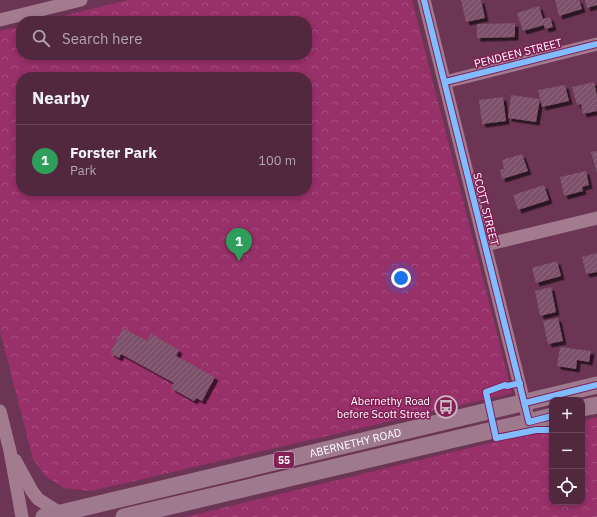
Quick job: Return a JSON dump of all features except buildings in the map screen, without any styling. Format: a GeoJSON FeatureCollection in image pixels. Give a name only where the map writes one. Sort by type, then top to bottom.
{"type":"FeatureCollection","features":[{"type":"Feature","properties":{"kind":"main road","name":"ABERNETHY ROAD"},"geometry":{"type":"LineString","coordinates":[[44,517],[597,385]]}},
{"type":"Feature","properties":{"kind":"main road"},"geometry":{"type":"LineString","coordinates":[[585,407],[597,405]]}},
{"type":"Feature","properties":{"kind":"main road","name":"ABERNETHY ROAD"},"geometry":{"type":"LineString","coordinates":[[124,517],[153,513],[549,417]]}},
{"type":"Feature","properties":{"kind":"street"},"geometry":{"type":"LineString","coordinates":[[16,16],[81,0]]}},
{"type":"Feature","properties":{"kind":"street","name":"SCOTT STREET"},"geometry":{"type":"LineString","coordinates":[[424,0],[529,422]]}},
{"type":"Feature","properties":{"kind":"street"},"geometry":{"type":"LineString","coordinates":[[0,20],[16,16]]}},
{"type":"Feature","properties":{"kind":"street","name":"PENDEEN STREET"},"geometry":{"type":"LineString","coordinates":[[445,82],[597,44]]}},
{"type":"Feature","properties":{"kind":"street"},"geometry":{"type":"LineString","coordinates":[[485,245],[597,218]]}},
{"type":"Feature","properties":{"kind":"street"},"geometry":{"type":"LineString","coordinates":[[0,411],[10,451],[22,517]]}},
{"type":"Feature","properties":{"kind":"street"},"geometry":{"type":"LineString","coordinates":[[10,451],[29,486],[38,499],[60,513]]}},
{"type":"Feature","properties":{"kind":"green space"},"geometry":{"type":"Polygon","coordinates":[[[128,0],[412,0],[512,393],[91,491],[64,488],[45,476],[33,459],[0,331],[0,31],[16,27],[16,60],[312,60],[312,16],[62,16],[128,0]]]}},
{"type":"Feature","properties":{"kind":"green space"},"geometry":{"type":"Polygon","coordinates":[[[597,417],[597,517],[185,517],[549,429],[549,505],[585,505],[585,420],[597,417]]]}},
{"type":"Feature","properties":{"kind":"cycle path"},"geometry":{"type":"LineString","coordinates":[[424,0],[529,422],[549,417]]}},
{"type":"Feature","properties":{"kind":"cycle path"},"geometry":{"type":"LineString","coordinates":[[445,82],[597,44]]}},
{"type":"Feature","properties":{"kind":"cycle path"},"geometry":{"type":"LineString","coordinates":[[520,383],[507,386],[505,385],[486,392],[496,438],[536,430],[549,430]]}},
{"type":"Feature","properties":{"kind":"cycle path"},"geometry":{"type":"LineString","coordinates":[[525,403],[597,385]]}},
{"type":"Feature","properties":{"kind":"place","name":"Forster Park"},"geometry":{"type":"Point","coordinates":[239,261]}},
{"type":"Feature","properties":{"kind":"place","name":"Abernethy Road before Scott Street"},"geometry":{"type":"Point","coordinates":[446,407]}}]}
